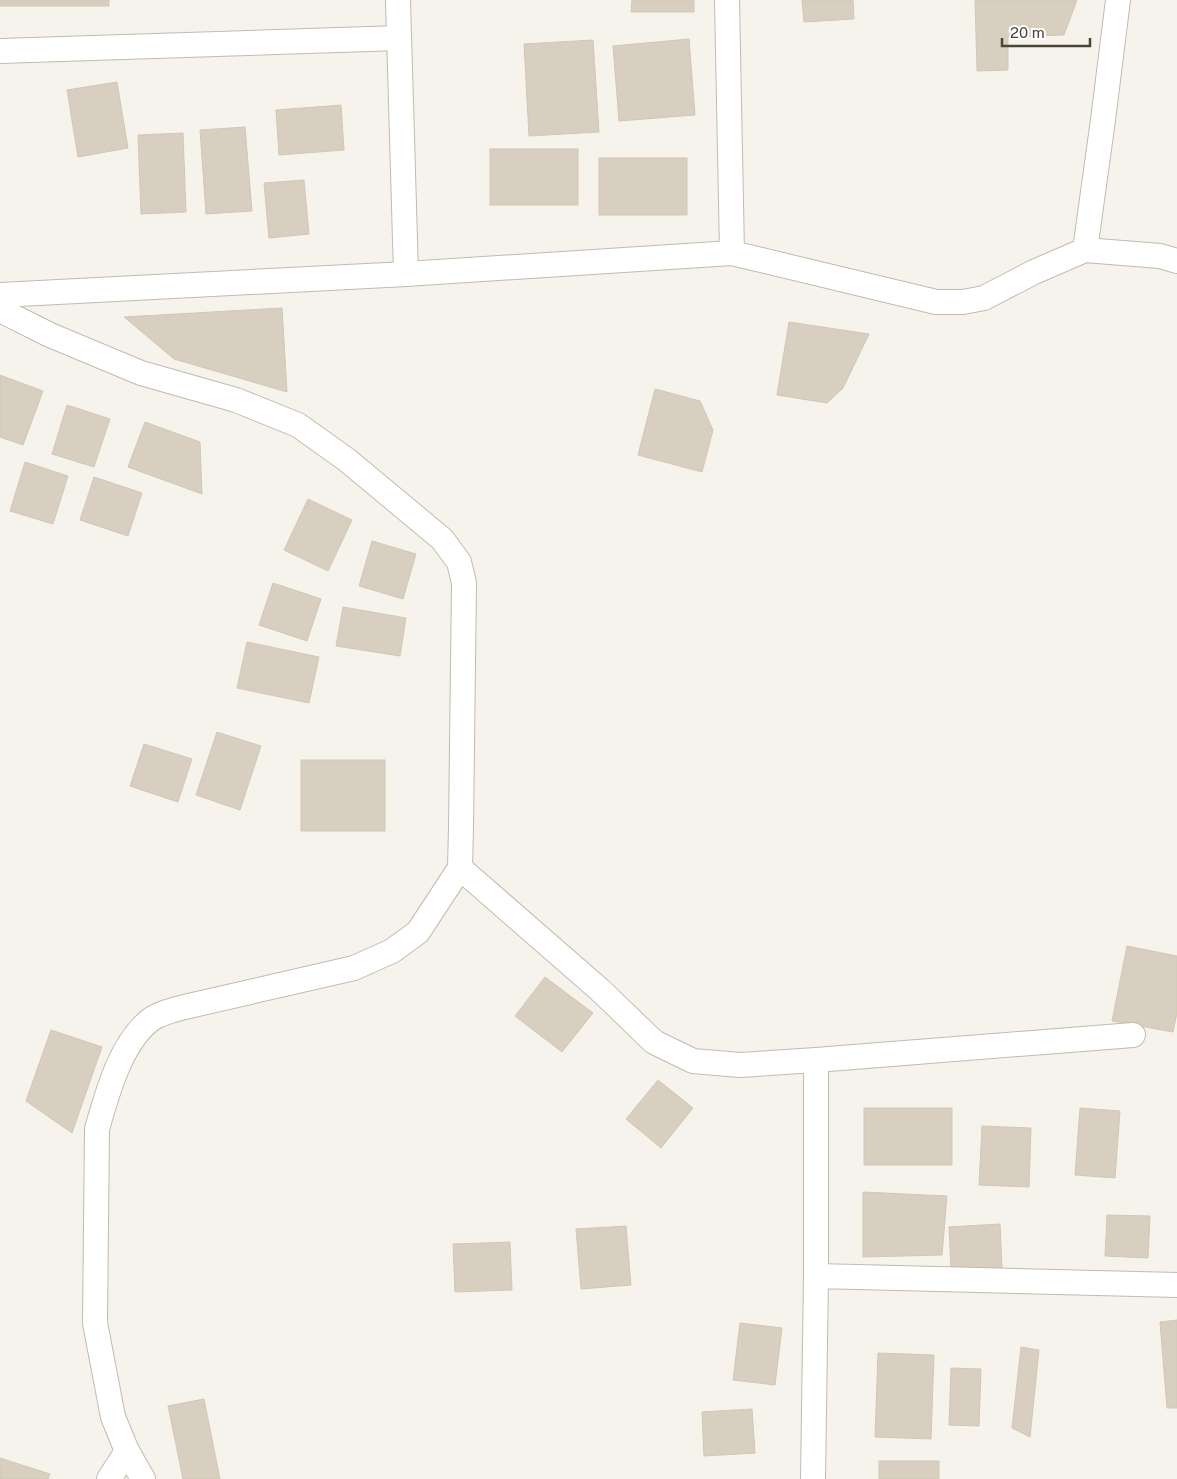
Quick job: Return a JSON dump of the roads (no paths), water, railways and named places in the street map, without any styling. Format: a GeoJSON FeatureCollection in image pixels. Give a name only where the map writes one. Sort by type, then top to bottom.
{"type":"FeatureCollection","features":[{"type":"Feature","properties":{"kind":"street"},"geometry":{"type":"LineString","coordinates":[[398,0],[406,274]]}},
{"type":"Feature","properties":{"kind":"street"},"geometry":{"type":"LineString","coordinates":[[727,0],[732,253]]}},
{"type":"Feature","properties":{"kind":"street"},"geometry":{"type":"LineString","coordinates":[[1085,250],[1104,120],[1118,0]]}},
{"type":"Feature","properties":{"kind":"street"},"geometry":{"type":"LineString","coordinates":[[0,51],[399,38]]}},
{"type":"Feature","properties":{"kind":"street"},"geometry":{"type":"LineString","coordinates":[[0,295],[406,274],[732,253],[936,302],[963,302],[984,298],[1034,272],[1085,250],[1160,256],[1177,261]]}},
{"type":"Feature","properties":{"kind":"street"},"geometry":{"type":"LineString","coordinates":[[0,310],[50,335],[142,373],[236,400],[298,425],[347,460],[442,539],[459,562],[464,583],[460,868],[418,932],[392,951],[354,968],[234,994],[172,1011],[150,1020],[126,1050],[106,1099],[97,1129],[95,1323],[113,1417],[127,1451],[143,1479]]}},
{"type":"Feature","properties":{"kind":"street"},"geometry":{"type":"LineString","coordinates":[[460,868],[600,990],[654,1042],[693,1061],[740,1065],[1133,1035]]}},
{"type":"Feature","properties":{"kind":"street"},"geometry":{"type":"LineString","coordinates":[[813,1479],[816,1276],[816,1060]]}},
{"type":"Feature","properties":{"kind":"street"},"geometry":{"type":"LineString","coordinates":[[816,1276],[1177,1285]]}},
{"type":"Feature","properties":{"kind":"street"},"geometry":{"type":"LineString","coordinates":[[109,1479],[127,1451]]}}]}
